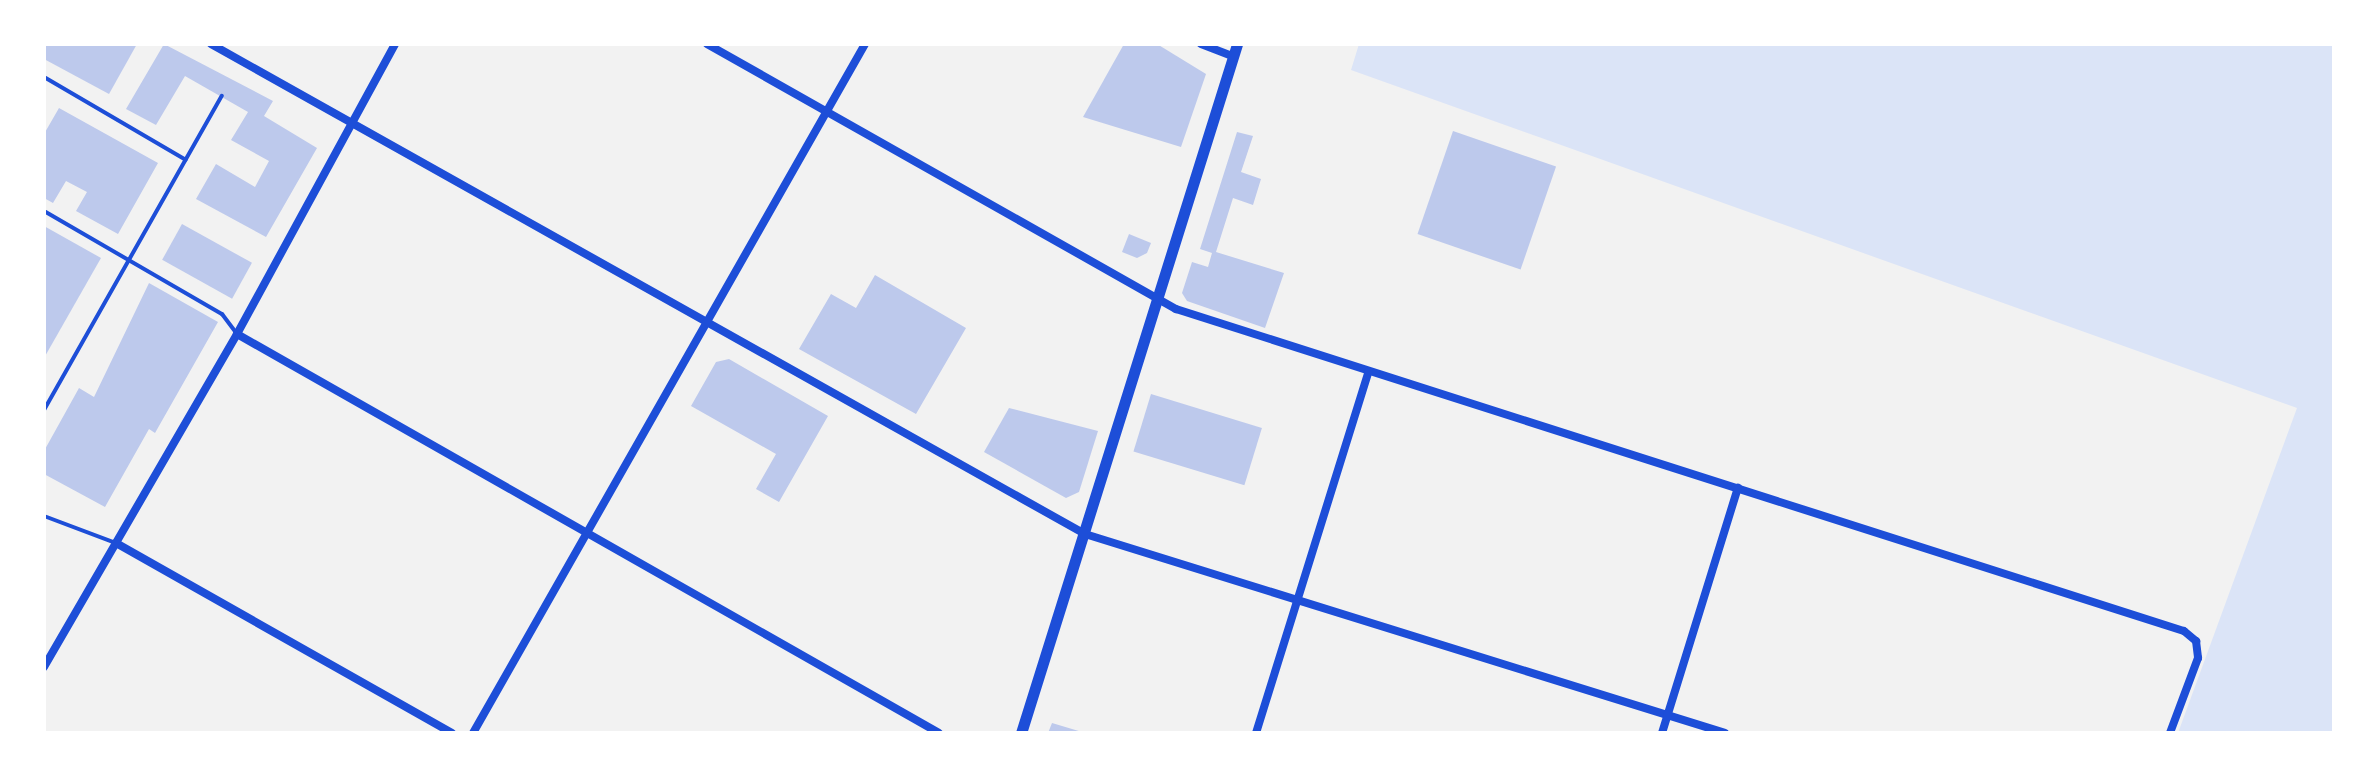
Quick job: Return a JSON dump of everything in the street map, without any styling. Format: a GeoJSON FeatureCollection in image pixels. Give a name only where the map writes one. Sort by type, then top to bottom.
{"type":"FeatureCollection","features":[{"type":"Feature","properties":{"kind":"street"},"geometry":{"type":"LineString","coordinates":[[211,44],[1085,534],[1725,733]]}},
{"type":"Feature","properties":{"kind":"street"},"geometry":{"type":"LineString","coordinates":[[44,667],[237,334],[395,44]]}},
{"type":"Feature","properties":{"kind":"street"},"geometry":{"type":"LineString","coordinates":[[707,44],[1157,302],[2184,631],[2196,641],[2198,658],[2170,733]]}},
{"type":"Feature","properties":{"kind":"street"},"geometry":{"type":"LineString","coordinates":[[473,733],[865,44]]}},
{"type":"Feature","properties":{"kind":"street"},"geometry":{"type":"LineString","coordinates":[[1021,733],[1235,50],[1201,44]]}},
{"type":"Feature","properties":{"kind":"street"},"geometry":{"type":"LineString","coordinates":[[237,334],[939,733]]}},
{"type":"Feature","properties":{"kind":"street"},"geometry":{"type":"LineString","coordinates":[[1256,733],[1294,600],[1369,371]]}},
{"type":"Feature","properties":{"kind":"street"},"geometry":{"type":"LineString","coordinates":[[1662,733],[1738,488]]}},
{"type":"Feature","properties":{"kind":"street"},"geometry":{"type":"LineString","coordinates":[[116,543],[452,733]]}},
{"type":"Feature","properties":{"kind":"lane"},"geometry":{"type":"LineString","coordinates":[[44,88],[46,78],[186,160]]}},
{"type":"Feature","properties":{"kind":"lane"},"geometry":{"type":"LineString","coordinates":[[44,410],[222,96]]}},
{"type":"Feature","properties":{"kind":"lane"},"geometry":{"type":"LineString","coordinates":[[44,211],[222,314],[237,334]]}},
{"type":"Feature","properties":{"kind":"lane"},"geometry":{"type":"LineString","coordinates":[[44,516],[116,543]]}},
{"type":"Feature","properties":{"kind":"shaded area"},"geometry":{"type":"Polygon","coordinates":[[[1359,44],[2334,44],[2334,733],[2178,733],[2297,408],[1351,70],[1359,44]]]}},
{"type":"Feature","properties":{"kind":"building"},"geometry":{"type":"Polygon","coordinates":[[[44,44],[137,44],[109,94],[44,59],[44,44]]]}},
{"type":"Feature","properties":{"kind":"building"},"geometry":{"type":"Polygon","coordinates":[[[164,44],[273,101],[264,116],[317,148],[266,237],[196,199],[216,164],[255,187],[269,161],[231,140],[248,112],[185,76],[156,125],[126,109],[164,44]]]}},
{"type":"Feature","properties":{"kind":"building"},"geometry":{"type":"Polygon","coordinates":[[[1124,44],[1157,44],[1206,74],[1181,147],[1083,117],[1124,44]]]}},
{"type":"Feature","properties":{"kind":"building"},"geometry":{"type":"Polygon","coordinates":[[[59,108],[158,163],[118,234],[76,211],[87,192],[66,181],[53,203],[44,198],[44,134],[59,108]]]}},
{"type":"Feature","properties":{"kind":"building"},"geometry":{"type":"Polygon","coordinates":[[[1453,131],[1556,166],[1521,270],[1418,234],[1453,131]]]}},
{"type":"Feature","properties":{"kind":"building"},"geometry":{"type":"Polygon","coordinates":[[[1237,132],[1253,136],[1241,172],[1261,179],[1253,205],[1233,198],[1216,252],[1284,273],[1265,328],[1187,301],[1182,293],[1192,262],[1208,267],[1212,253],[1200,249],[1237,132]]]}},
{"type":"Feature","properties":{"kind":"building"},"geometry":{"type":"Polygon","coordinates":[[[182,224],[252,263],[232,299],[162,260],[182,224]]]}},
{"type":"Feature","properties":{"kind":"building"},"geometry":{"type":"Polygon","coordinates":[[[44,226],[101,258],[44,358],[44,226]]]}},
{"type":"Feature","properties":{"kind":"building"},"geometry":{"type":"Polygon","coordinates":[[[1129,234],[1151,243],[1147,253],[1137,258],[1122,252],[1129,234]]]}},
{"type":"Feature","properties":{"kind":"building"},"geometry":{"type":"Polygon","coordinates":[[[875,275],[966,328],[916,414],[799,349],[831,294],[856,308],[875,275]]]}},
{"type":"Feature","properties":{"kind":"building"},"geometry":{"type":"Polygon","coordinates":[[[149,283],[218,322],[155,433],[149,429],[105,507],[44,474],[44,451],[79,388],[94,397],[149,283]]]}},
{"type":"Feature","properties":{"kind":"building"},"geometry":{"type":"Polygon","coordinates":[[[729,359],[828,416],[779,502],[756,489],[776,454],[691,406],[716,362],[729,359]]]}},
{"type":"Feature","properties":{"kind":"building"},"geometry":{"type":"Polygon","coordinates":[[[1151,394],[1262,428],[1244,485],[1133,451],[1151,394]]]}},
{"type":"Feature","properties":{"kind":"building"},"geometry":{"type":"Polygon","coordinates":[[[1009,408],[1098,431],[1079,492],[1066,498],[984,452],[1009,408]]]}},
{"type":"Feature","properties":{"kind":"building"},"geometry":{"type":"Polygon","coordinates":[[[1052,723],[1082,732],[1082,733],[1048,733],[1052,723]]]}}]}
